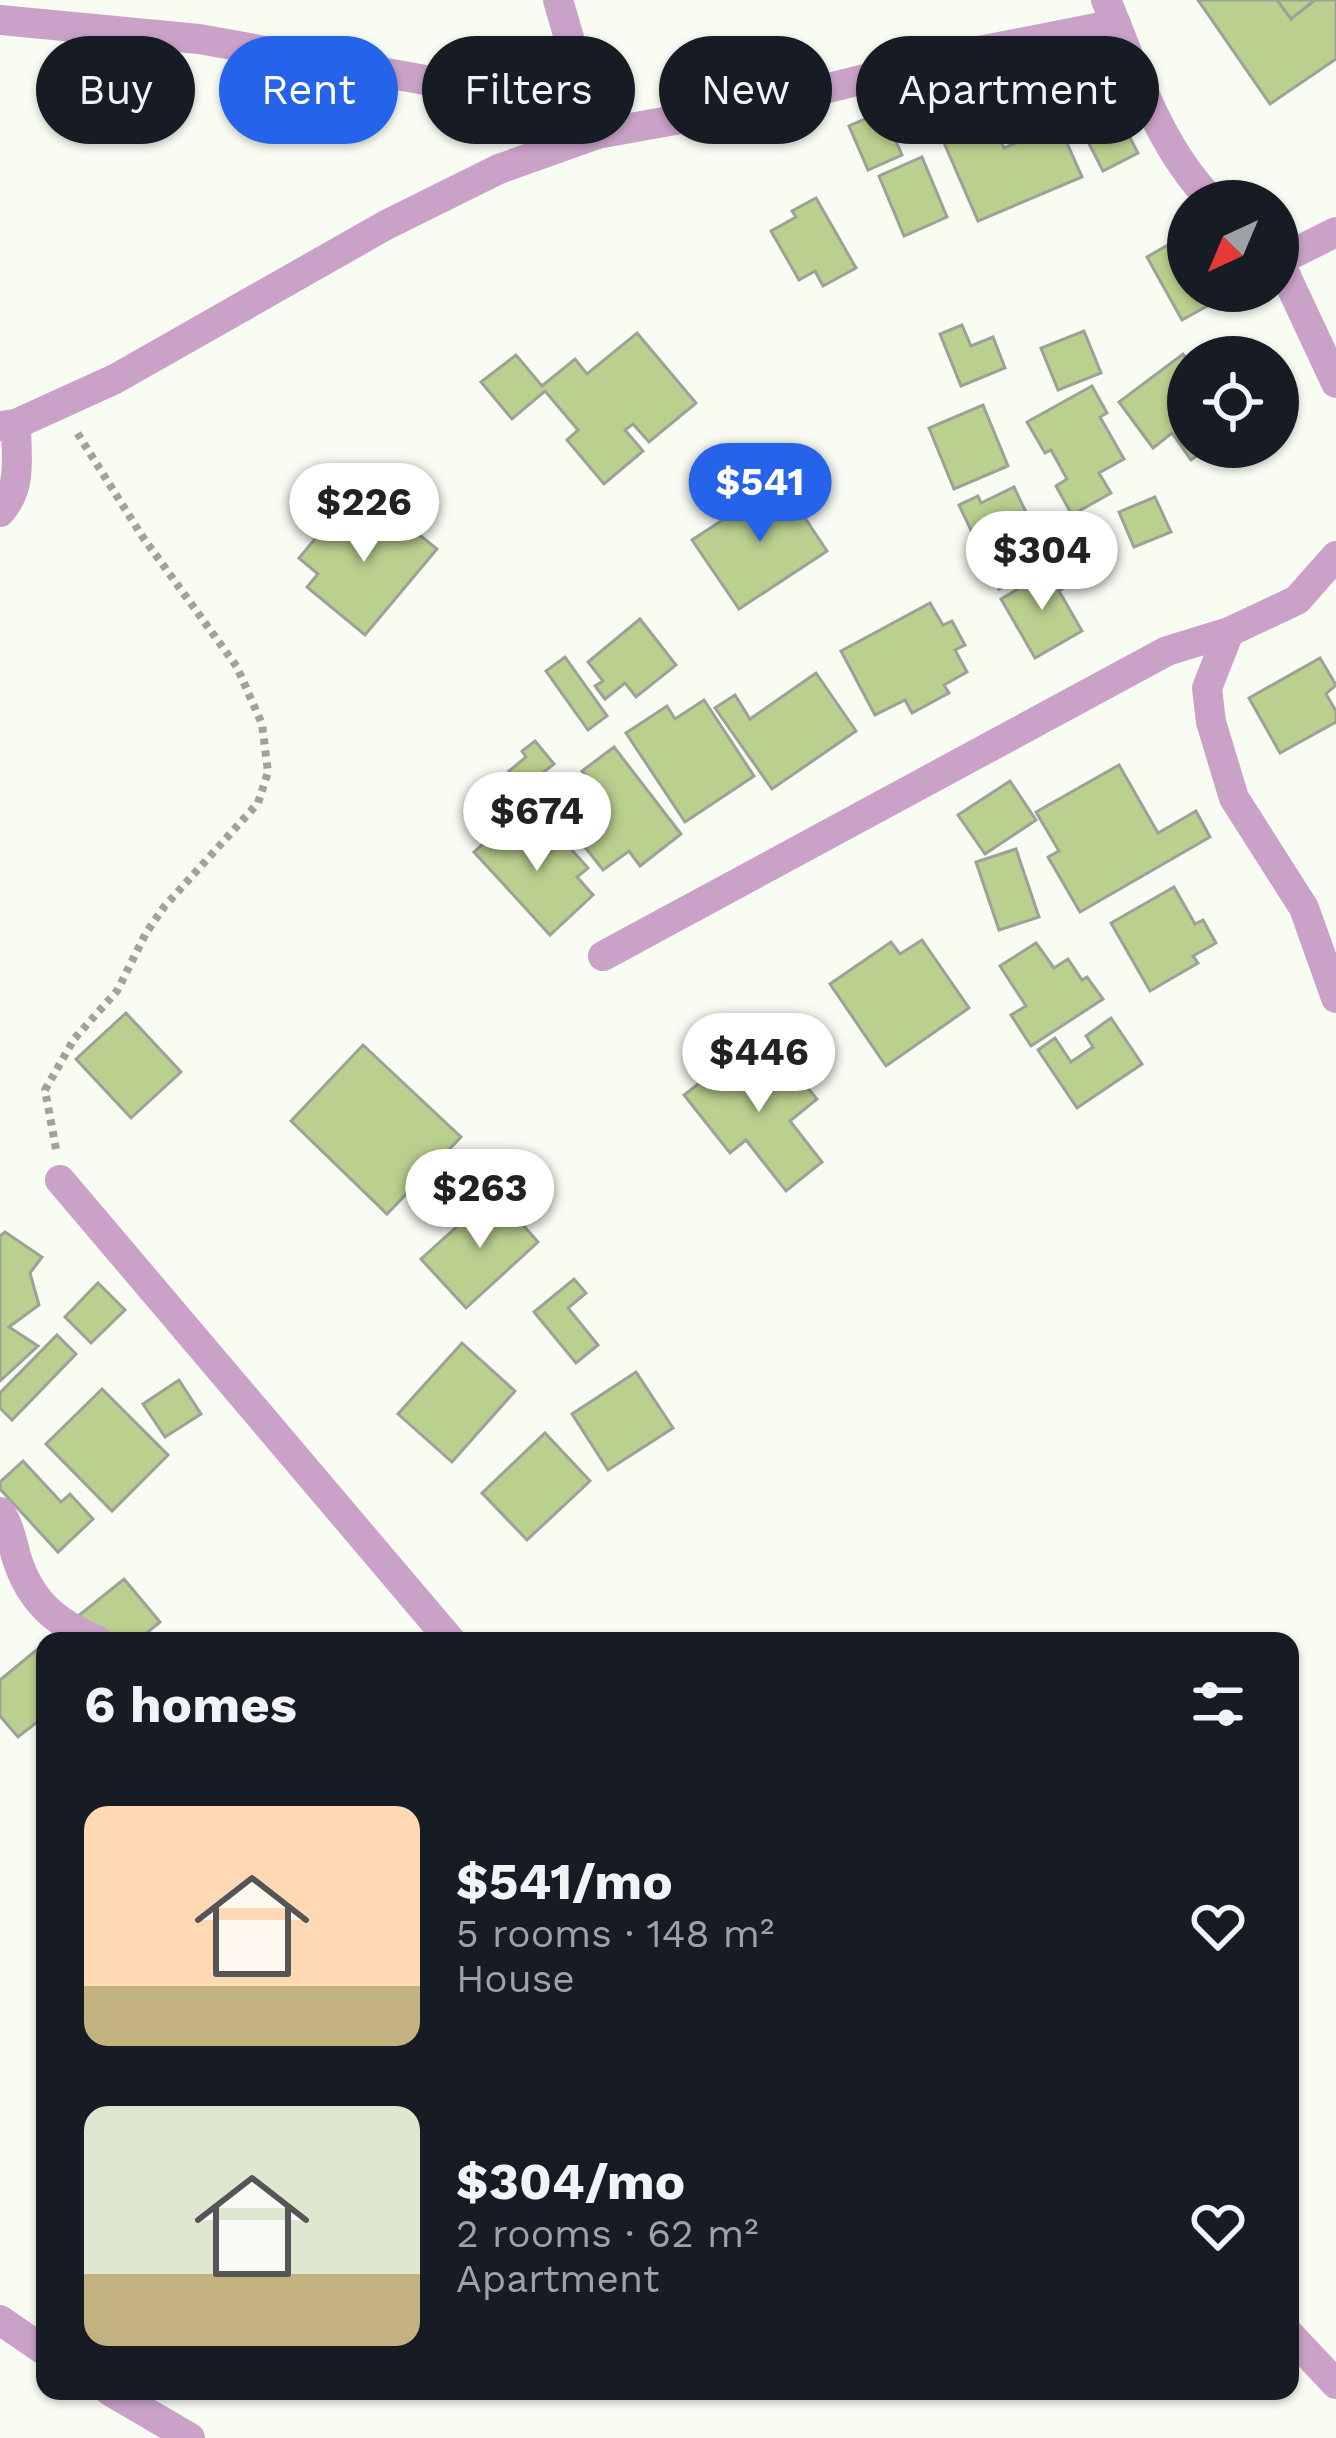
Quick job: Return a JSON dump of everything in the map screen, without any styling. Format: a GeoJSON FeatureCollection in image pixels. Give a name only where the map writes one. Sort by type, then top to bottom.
{"type":"FeatureCollection","features":[{"type":"Feature","properties":{"kind":"street"},"geometry":{"type":"LineString","coordinates":[[558,0],[568,36]]}},
{"type":"Feature","properties":{"kind":"street"},"geometry":{"type":"LineString","coordinates":[[635,127],[769,103],[964,54],[1109,6],[1150,115],[1193,180]]}},
{"type":"Feature","properties":{"kind":"street"},"geometry":{"type":"LineString","coordinates":[[0,20],[200,39],[422,79]]}},
{"type":"Feature","properties":{"kind":"street"},"geometry":{"type":"LineString","coordinates":[[0,512],[17,481],[8,425],[116,379],[386,225],[500,169],[569,144]]}},
{"type":"Feature","properties":{"kind":"street"},"geometry":{"type":"LineString","coordinates":[[1299,250],[1336,232]]}},
{"type":"Feature","properties":{"kind":"street"},"geometry":{"type":"LineString","coordinates":[[1299,305],[1336,383]]}},
{"type":"Feature","properties":{"kind":"street"},"geometry":{"type":"LineString","coordinates":[[603,956],[1167,650],[1229,632],[1297,600],[1336,556]]}},
{"type":"Feature","properties":{"kind":"street"},"geometry":{"type":"LineString","coordinates":[[1229,632],[1208,688],[1210,722],[1234,798],[1304,908],[1336,998]]}},
{"type":"Feature","properties":{"kind":"street"},"geometry":{"type":"LineString","coordinates":[[60,1180],[443,1632]]}},
{"type":"Feature","properties":{"kind":"street"},"geometry":{"type":"LineString","coordinates":[[0,1511],[22,1574],[40,1606],[78,1632]]}},
{"type":"Feature","properties":{"kind":"street"},"geometry":{"type":"LineString","coordinates":[[0,2320],[36,2345]]}},
{"type":"Feature","properties":{"kind":"street"},"geometry":{"type":"LineString","coordinates":[[1299,2345],[1336,2384]]}},
{"type":"Feature","properties":{"kind":"street"},"geometry":{"type":"LineString","coordinates":[[125,2400],[190,2438]]}},
{"type":"Feature","properties":{"kind":"path"},"geometry":{"type":"LineString","coordinates":[[59,404],[142,536],[237,667],[262,724],[268,772],[258,803],[164,908],[117,991],[74,1040],[45,1090],[60,1180]]}},
{"type":"Feature","properties":{"kind":"building"},"geometry":{"type":"Polygon","coordinates":[[[1198,0],[1336,0],[1336,59],[1270,104],[1198,0]]]}},
{"type":"Feature","properties":{"kind":"building"},"geometry":{"type":"Polygon","coordinates":[[[1277,0],[1315,0],[1291,19],[1277,0]]]}},
{"type":"Feature","properties":{"kind":"building"},"geometry":{"type":"Polygon","coordinates":[[[857,144],[897,144],[902,155],[868,170],[857,144]]]}},
{"type":"Feature","properties":{"kind":"building"},"geometry":{"type":"Polygon","coordinates":[[[945,144],[1002,144],[1004,148],[1067,144],[1082,177],[978,221],[945,144]]]}},
{"type":"Feature","properties":{"kind":"building"},"geometry":{"type":"Polygon","coordinates":[[[1089,144],[1133,144],[1138,153],[1103,171],[1089,144]]]}},
{"type":"Feature","properties":{"kind":"building"},"geometry":{"type":"Polygon","coordinates":[[[922,157],[947,217],[904,236],[879,176],[922,157]]]}},
{"type":"Feature","properties":{"kind":"building"},"geometry":{"type":"Polygon","coordinates":[[[816,198],[856,268],[823,286],[815,271],[799,280],[771,231],[796,217],[792,211],[816,198]]]}},
{"type":"Feature","properties":{"kind":"building"},"geometry":{"type":"Polygon","coordinates":[[[1167,245],[1167,293],[1147,257],[1167,245]]]}},
{"type":"Feature","properties":{"kind":"building"},"geometry":{"type":"Polygon","coordinates":[[[962,325],[971,346],[993,337],[1005,368],[961,386],[940,334],[962,325]]]}},
{"type":"Feature","properties":{"kind":"building"},"geometry":{"type":"Polygon","coordinates":[[[1084,331],[1101,373],[1058,390],[1041,348],[1084,331]]]}},
{"type":"Feature","properties":{"kind":"building"},"geometry":{"type":"Polygon","coordinates":[[[637,333],[696,403],[649,442],[633,424],[625,430],[643,451],[604,484],[567,440],[578,430],[545,391],[512,419],[481,382],[516,355],[542,386],[575,359],[587,374],[637,333]]]}},
{"type":"Feature","properties":{"kind":"building"},"geometry":{"type":"Polygon","coordinates":[[[1167,366],[1167,437],[1153,448],[1119,402],[1167,366]]]}},
{"type":"Feature","properties":{"kind":"building"},"geometry":{"type":"Polygon","coordinates":[[[1092,386],[1107,413],[1100,417],[1124,459],[1099,473],[1111,493],[1072,515],[1056,486],[1067,479],[1027,422],[1092,386]]]}},
{"type":"Feature","properties":{"kind":"building"},"geometry":{"type":"Polygon","coordinates":[[[983,405],[1008,466],[954,489],[929,428],[983,405]]]}},
{"type":"Feature","properties":{"kind":"building"},"geometry":{"type":"Polygon","coordinates":[[[781,482],[827,551],[739,609],[692,540],[781,482]]]}},
{"type":"Feature","properties":{"kind":"building"},"geometry":{"type":"Polygon","coordinates":[[[1014,487],[1043,548],[1017,560],[1025,577],[999,589],[959,505],[978,496],[981,503],[1014,487]]]}},
{"type":"Feature","properties":{"kind":"building"},"geometry":{"type":"Polygon","coordinates":[[[1155,497],[1171,532],[1134,547],[1119,512],[1155,497]]]}},
{"type":"Feature","properties":{"kind":"building"},"geometry":{"type":"Polygon","coordinates":[[[346,502],[377,528],[391,512],[437,549],[365,635],[307,587],[318,574],[299,558],[346,502]]]}},
{"type":"Feature","properties":{"kind":"building"},"geometry":{"type":"Polygon","coordinates":[[[1057,566],[1068,585],[1059,591],[1082,631],[1035,658],[1001,599],[1057,566]]]}},
{"type":"Feature","properties":{"kind":"building"},"geometry":{"type":"Polygon","coordinates":[[[930,603],[943,625],[952,621],[965,645],[955,650],[967,672],[944,685],[949,693],[912,713],[905,700],[875,715],[841,651],[930,603]]]}},
{"type":"Feature","properties":{"kind":"building"},"geometry":{"type":"Polygon","coordinates":[[[640,619],[676,665],[636,697],[625,683],[605,699],[595,686],[603,681],[588,662],[640,619]]]}},
{"type":"Feature","properties":{"kind":"building"},"geometry":{"type":"Polygon","coordinates":[[[565,657],[607,716],[588,730],[546,671],[565,657]]]}},
{"type":"Feature","properties":{"kind":"building"},"geometry":{"type":"Polygon","coordinates":[[[1320,658],[1336,685],[1326,694],[1336,711],[1336,722],[1280,753],[1249,698],[1320,658]]]}},
{"type":"Feature","properties":{"kind":"building"},"geometry":{"type":"Polygon","coordinates":[[[816,673],[856,731],[772,789],[715,708],[735,695],[750,719],[816,673]]]}},
{"type":"Feature","properties":{"kind":"building"},"geometry":{"type":"Polygon","coordinates":[[[704,700],[754,776],[685,822],[626,733],[667,706],[675,719],[704,700]]]}},
{"type":"Feature","properties":{"kind":"building"},"geometry":{"type":"Polygon","coordinates":[[[535,741],[554,764],[537,777],[556,799],[532,818],[511,792],[520,784],[509,771],[526,757],[522,751],[535,741]]]}},
{"type":"Feature","properties":{"kind":"building"},"geometry":{"type":"Polygon","coordinates":[[[614,747],[681,834],[640,866],[629,851],[603,870],[574,833],[590,821],[576,802],[595,787],[582,771],[614,747]]]}},
{"type":"Feature","properties":{"kind":"building"},"geometry":{"type":"Polygon","coordinates":[[[1119,765],[1158,833],[1196,811],[1210,837],[1080,912],[1048,857],[1059,851],[1036,812],[1119,765]]]}},
{"type":"Feature","properties":{"kind":"building"},"geometry":{"type":"Polygon","coordinates":[[[1010,781],[1036,820],[985,854],[958,815],[1010,781]]]}},
{"type":"Feature","properties":{"kind":"building"},"geometry":{"type":"Polygon","coordinates":[[[513,816],[548,853],[563,840],[588,868],[577,877],[593,895],[550,935],[474,852],[513,816]]]}},
{"type":"Feature","properties":{"kind":"building"},"geometry":{"type":"Polygon","coordinates":[[[1016,849],[1039,917],[999,930],[976,862],[1016,849]]]}},
{"type":"Feature","properties":{"kind":"building"},"geometry":{"type":"Polygon","coordinates":[[[1174,887],[1195,924],[1203,920],[1216,943],[1193,956],[1198,963],[1150,991],[1111,923],[1174,887]]]}},
{"type":"Feature","properties":{"kind":"building"},"geometry":{"type":"Polygon","coordinates":[[[922,940],[969,1008],[886,1066],[830,984],[891,942],[900,954],[922,940]]]}},
{"type":"Feature","properties":{"kind":"building"},"geometry":{"type":"Polygon","coordinates":[[[1036,943],[1054,968],[1068,959],[1103,999],[1031,1046],[1011,1015],[1026,1006],[1000,966],[1036,943]]]}},
{"type":"Feature","properties":{"kind":"building"},"geometry":{"type":"Polygon","coordinates":[[[126,1013],[181,1072],[131,1118],[76,1059],[126,1013]]]}},
{"type":"Feature","properties":{"kind":"building"},"geometry":{"type":"Polygon","coordinates":[[[1111,1018],[1142,1064],[1077,1108],[1038,1050],[1055,1038],[1071,1062],[1093,1047],[1086,1036],[1111,1018]]]}},
{"type":"Feature","properties":{"kind":"building"},"geometry":{"type":"Polygon","coordinates":[[[363,1045],[461,1137],[387,1214],[291,1121],[363,1045]]]}},
{"type":"Feature","properties":{"kind":"building"},"geometry":{"type":"Polygon","coordinates":[[[766,1049],[795,1086],[802,1081],[817,1099],[790,1121],[822,1162],[786,1191],[746,1140],[730,1153],[684,1095],[728,1061],[737,1072],[766,1049]]]}},
{"type":"Feature","properties":{"kind":"building"},"geometry":{"type":"Polygon","coordinates":[[[494,1193],[538,1242],[466,1308],[421,1259],[494,1193]]]}},
{"type":"Feature","properties":{"kind":"building"},"geometry":{"type":"Polygon","coordinates":[[[5,1232],[42,1257],[30,1273],[39,1305],[9,1327],[38,1346],[0,1381],[0,1236],[5,1232]]]}},
{"type":"Feature","properties":{"kind":"building"},"geometry":{"type":"Polygon","coordinates":[[[574,1279],[586,1293],[568,1308],[598,1345],[576,1363],[534,1312],[574,1279]]]}},
{"type":"Feature","properties":{"kind":"building"},"geometry":{"type":"Polygon","coordinates":[[[98,1283],[125,1310],[91,1343],[65,1317],[98,1283]]]}},
{"type":"Feature","properties":{"kind":"building"},"geometry":{"type":"Polygon","coordinates":[[[57,1335],[76,1354],[12,1420],[0,1408],[0,1393],[57,1335]]]}},
{"type":"Feature","properties":{"kind":"building"},"geometry":{"type":"Polygon","coordinates":[[[462,1343],[515,1391],[452,1462],[398,1414],[462,1343]]]}},
{"type":"Feature","properties":{"kind":"building"},"geometry":{"type":"Polygon","coordinates":[[[636,1372],[673,1428],[608,1470],[572,1414],[636,1372]]]}},
{"type":"Feature","properties":{"kind":"building"},"geometry":{"type":"Polygon","coordinates":[[[179,1380],[201,1414],[165,1437],[143,1404],[179,1380]]]}},
{"type":"Feature","properties":{"kind":"building"},"geometry":{"type":"Polygon","coordinates":[[[102,1389],[168,1455],[112,1511],[46,1444],[102,1389]]]}},
{"type":"Feature","properties":{"kind":"building"},"geometry":{"type":"Polygon","coordinates":[[[545,1433],[590,1481],[527,1540],[482,1493],[545,1433]]]}},
{"type":"Feature","properties":{"kind":"building"},"geometry":{"type":"Polygon","coordinates":[[[23,1461],[61,1502],[70,1494],[93,1519],[58,1552],[0,1489],[0,1482],[23,1461]]]}},
{"type":"Feature","properties":{"kind":"building"},"geometry":{"type":"Polygon","coordinates":[[[124,1579],[160,1622],[148,1632],[58,1632],[124,1579]]]}},
{"type":"Feature","properties":{"kind":"building"},"geometry":{"type":"Polygon","coordinates":[[[36,1650],[36,1723],[18,1737],[0,1716],[0,1680],[36,1650]]]}}]}
